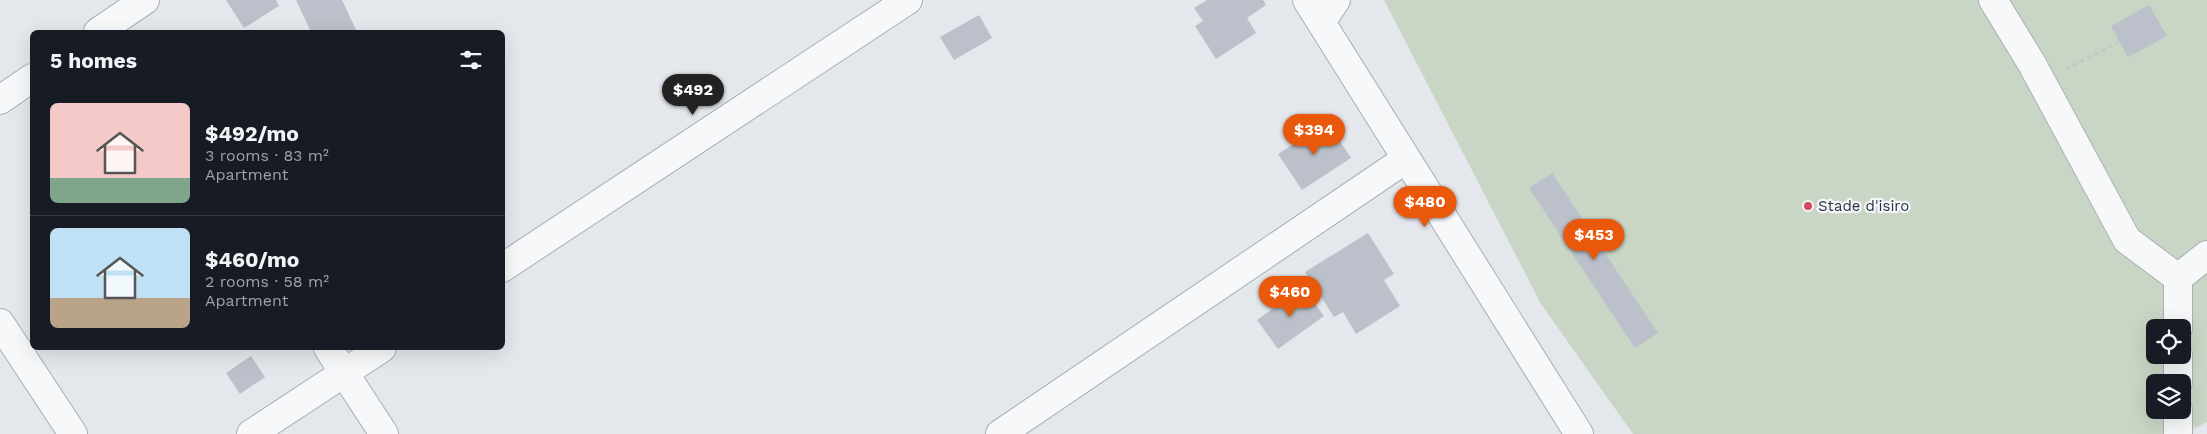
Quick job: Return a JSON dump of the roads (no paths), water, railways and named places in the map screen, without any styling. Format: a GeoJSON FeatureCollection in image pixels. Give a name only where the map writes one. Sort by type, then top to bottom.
{"type":"FeatureCollection","features":[{"type":"Feature","properties":{"kind":"street"},"geometry":{"type":"LineString","coordinates":[[108,30],[145,0]]}},
{"type":"Feature","properties":{"kind":"street"},"geometry":{"type":"LineString","coordinates":[[505,266],[908,0]]}},
{"type":"Feature","properties":{"kind":"street"},"geometry":{"type":"LineString","coordinates":[[1336,0],[1314,11],[1579,434]]}},
{"type":"Feature","properties":{"kind":"street"},"geometry":{"type":"LineString","coordinates":[[1993,0],[2041,82],[2126,240],[2178,278]]}},
{"type":"Feature","properties":{"kind":"street"},"geometry":{"type":"LineString","coordinates":[[0,100],[30,79]]}},
{"type":"Feature","properties":{"kind":"street"},"geometry":{"type":"LineString","coordinates":[[1000,434],[1406,158]]}},
{"type":"Feature","properties":{"kind":"street"},"geometry":{"type":"LineString","coordinates":[[2178,278],[2207,255]]}},
{"type":"Feature","properties":{"kind":"street"},"geometry":{"type":"LineString","coordinates":[[2178,278],[2178,319]]}},
{"type":"Feature","properties":{"kind":"street"},"geometry":{"type":"LineString","coordinates":[[0,324],[73,434]]}},
{"type":"Feature","properties":{"kind":"street"},"geometry":{"type":"LineString","coordinates":[[329,350],[384,434]]}},
{"type":"Feature","properties":{"kind":"street"},"geometry":{"type":"LineString","coordinates":[[251,434],[379,350]]}},
{"type":"Feature","properties":{"kind":"street"},"geometry":{"type":"LineString","coordinates":[[2178,419],[2178,434]]}},
{"type":"Feature","properties":{"kind":"place","name":"Stade d'isiro"},"geometry":{"type":"Point","coordinates":[1808,206]}}]}
